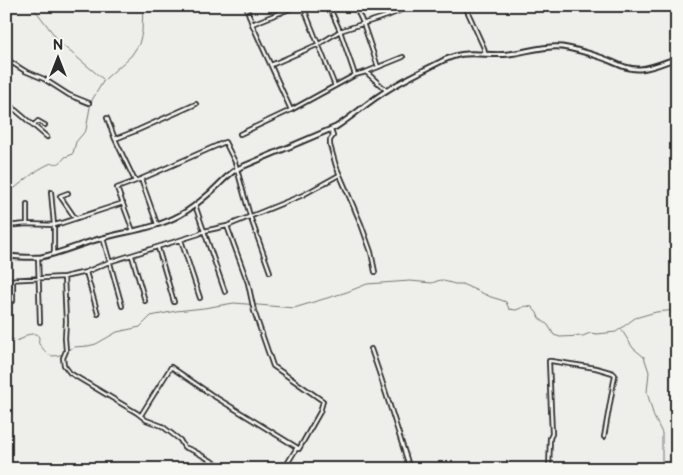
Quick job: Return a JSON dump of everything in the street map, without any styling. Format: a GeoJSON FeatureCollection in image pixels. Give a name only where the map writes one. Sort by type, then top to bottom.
{"type":"FeatureCollection","features":[{"type":"Feature","properties":{"kind":"street"},"geometry":{"type":"LineString","coordinates":[[246,6],[252,24],[292,110]]}},
{"type":"Feature","properties":{"kind":"street"},"geometry":{"type":"LineString","coordinates":[[277,6],[280,14]]}},
{"type":"Feature","properties":{"kind":"street"},"geometry":{"type":"LineString","coordinates":[[252,24],[296,6]]}},
{"type":"Feature","properties":{"kind":"street"},"geometry":{"type":"LineString","coordinates":[[303,6],[336,86]]}},
{"type":"Feature","properties":{"kind":"street"},"geometry":{"type":"LineString","coordinates":[[329,6],[355,75]]}},
{"type":"Feature","properties":{"kind":"street"},"geometry":{"type":"LineString","coordinates":[[356,6],[378,67]]}},
{"type":"Feature","properties":{"kind":"street"},"geometry":{"type":"LineString","coordinates":[[382,6],[386,16]]}},
{"type":"Feature","properties":{"kind":"street"},"geometry":{"type":"LineString","coordinates":[[271,65],[319,44],[340,31],[410,6]]}},
{"type":"Feature","properties":{"kind":"street"},"geometry":{"type":"LineString","coordinates":[[465,6],[485,54]]}},
{"type":"Feature","properties":{"kind":"street"},"geometry":{"type":"LineString","coordinates":[[6,256],[38,257],[54,254],[103,238],[134,232],[171,220],[195,205],[231,172],[331,130],[348,120],[386,90],[454,56],[467,54],[508,54],[554,46],[600,57],[622,66],[640,69],[677,58]]}},
{"type":"Feature","properties":{"kind":"street"},"geometry":{"type":"LineString","coordinates":[[240,134],[292,110],[355,75],[403,57]]}},
{"type":"Feature","properties":{"kind":"street"},"geometry":{"type":"LineString","coordinates":[[6,59],[69,95],[89,103]]}},
{"type":"Feature","properties":{"kind":"street"},"geometry":{"type":"LineString","coordinates":[[6,72],[11,62]]}},
{"type":"Feature","properties":{"kind":"street"},"geometry":{"type":"LineString","coordinates":[[366,72],[386,90]]}},
{"type":"Feature","properties":{"kind":"street"},"geometry":{"type":"LineString","coordinates":[[6,102],[47,137]]}},
{"type":"Feature","properties":{"kind":"street"},"geometry":{"type":"LineString","coordinates":[[115,139],[196,104]]}},
{"type":"Feature","properties":{"kind":"street"},"geometry":{"type":"LineString","coordinates":[[107,118],[135,182]]}},
{"type":"Feature","properties":{"kind":"street"},"geometry":{"type":"LineString","coordinates":[[33,126],[38,121],[45,125]]}},
{"type":"Feature","properties":{"kind":"street"},"geometry":{"type":"LineString","coordinates":[[331,130],[333,136],[330,144],[339,175],[361,224],[371,252],[375,272]]}},
{"type":"Feature","properties":{"kind":"street"},"geometry":{"type":"LineString","coordinates":[[134,232],[117,188],[135,182],[225,142],[235,162],[250,216],[270,272]]}},
{"type":"Feature","properties":{"kind":"street"},"geometry":{"type":"LineString","coordinates":[[6,280],[64,276],[86,272],[109,262],[158,248],[204,231],[227,226],[303,195],[339,175]]}},
{"type":"Feature","properties":{"kind":"street"},"geometry":{"type":"LineString","coordinates":[[141,179],[158,224]]}},
{"type":"Feature","properties":{"kind":"street"},"geometry":{"type":"LineString","coordinates":[[51,192],[54,254]]}},
{"type":"Feature","properties":{"kind":"street"},"geometry":{"type":"LineString","coordinates":[[68,193],[60,196],[75,218]]}},
{"type":"Feature","properties":{"kind":"street"},"geometry":{"type":"LineString","coordinates":[[6,226],[27,224],[54,225],[123,203]]}},
{"type":"Feature","properties":{"kind":"street"},"geometry":{"type":"LineString","coordinates":[[27,204],[27,224]]}},
{"type":"Feature","properties":{"kind":"street"},"geometry":{"type":"LineString","coordinates":[[195,205],[225,292]]}},
{"type":"Feature","properties":{"kind":"street"},"geometry":{"type":"LineString","coordinates":[[227,226],[248,283],[254,311],[273,366],[323,401],[320,412],[284,469]]}},
{"type":"Feature","properties":{"kind":"street"},"geometry":{"type":"LineString","coordinates":[[103,238],[122,306]]}},
{"type":"Feature","properties":{"kind":"street"},"geometry":{"type":"LineString","coordinates":[[181,240],[200,298]]}},
{"type":"Feature","properties":{"kind":"street"},"geometry":{"type":"LineString","coordinates":[[158,248],[174,302]]}},
{"type":"Feature","properties":{"kind":"street"},"geometry":{"type":"LineString","coordinates":[[132,256],[146,301]]}},
{"type":"Feature","properties":{"kind":"street"},"geometry":{"type":"LineString","coordinates":[[38,257],[40,322]]}},
{"type":"Feature","properties":{"kind":"street"},"geometry":{"type":"LineString","coordinates":[[86,272],[98,314]]}},
{"type":"Feature","properties":{"kind":"street"},"geometry":{"type":"LineString","coordinates":[[64,276],[66,321],[64,365],[70,373],[146,420],[162,426],[180,440],[184,447],[226,469]]}},
{"type":"Feature","properties":{"kind":"street"},"geometry":{"type":"LineString","coordinates":[[13,280],[13,301]]}},
{"type":"Feature","properties":{"kind":"street"},"geometry":{"type":"LineString","coordinates":[[371,349],[410,469]]}},
{"type":"Feature","properties":{"kind":"street"},"geometry":{"type":"LineString","coordinates":[[549,469],[550,438],[552,434],[549,361],[596,368],[614,373],[604,437]]}},
{"type":"Feature","properties":{"kind":"street"},"geometry":{"type":"LineString","coordinates":[[141,416],[171,367],[212,395],[299,448]]}},
{"type":"Feature","properties":{"kind":"waterway"},"geometry":{"type":"LineString","coordinates":[[34,6],[61,44],[103,79]]}},
{"type":"Feature","properties":{"kind":"waterway"},"geometry":{"type":"LineString","coordinates":[[6,194],[43,167],[52,163],[59,163],[73,153],[76,142],[86,130],[92,100],[104,80],[131,56],[139,44],[142,32],[143,6]]}},
{"type":"Feature","properties":{"kind":"waterway"},"geometry":{"type":"LineString","coordinates":[[66,351],[74,347],[96,344],[117,332],[140,327],[151,316],[234,303],[294,308],[367,284],[410,281],[432,283],[440,280],[462,284],[506,302],[509,309],[516,310],[526,306],[532,307],[554,335],[560,337],[616,332],[635,318],[656,312],[677,310]]}},
{"type":"Feature","properties":{"kind":"waterway"},"geometry":{"type":"LineString","coordinates":[[621,329],[633,348],[644,357],[649,372],[647,392],[654,417],[662,433],[662,463]]}},
{"type":"Feature","properties":{"kind":"waterway"},"geometry":{"type":"LineString","coordinates":[[6,340],[10,338],[16,341],[24,338],[26,335],[35,334],[39,338],[39,344],[49,355],[63,354]]}}]}
